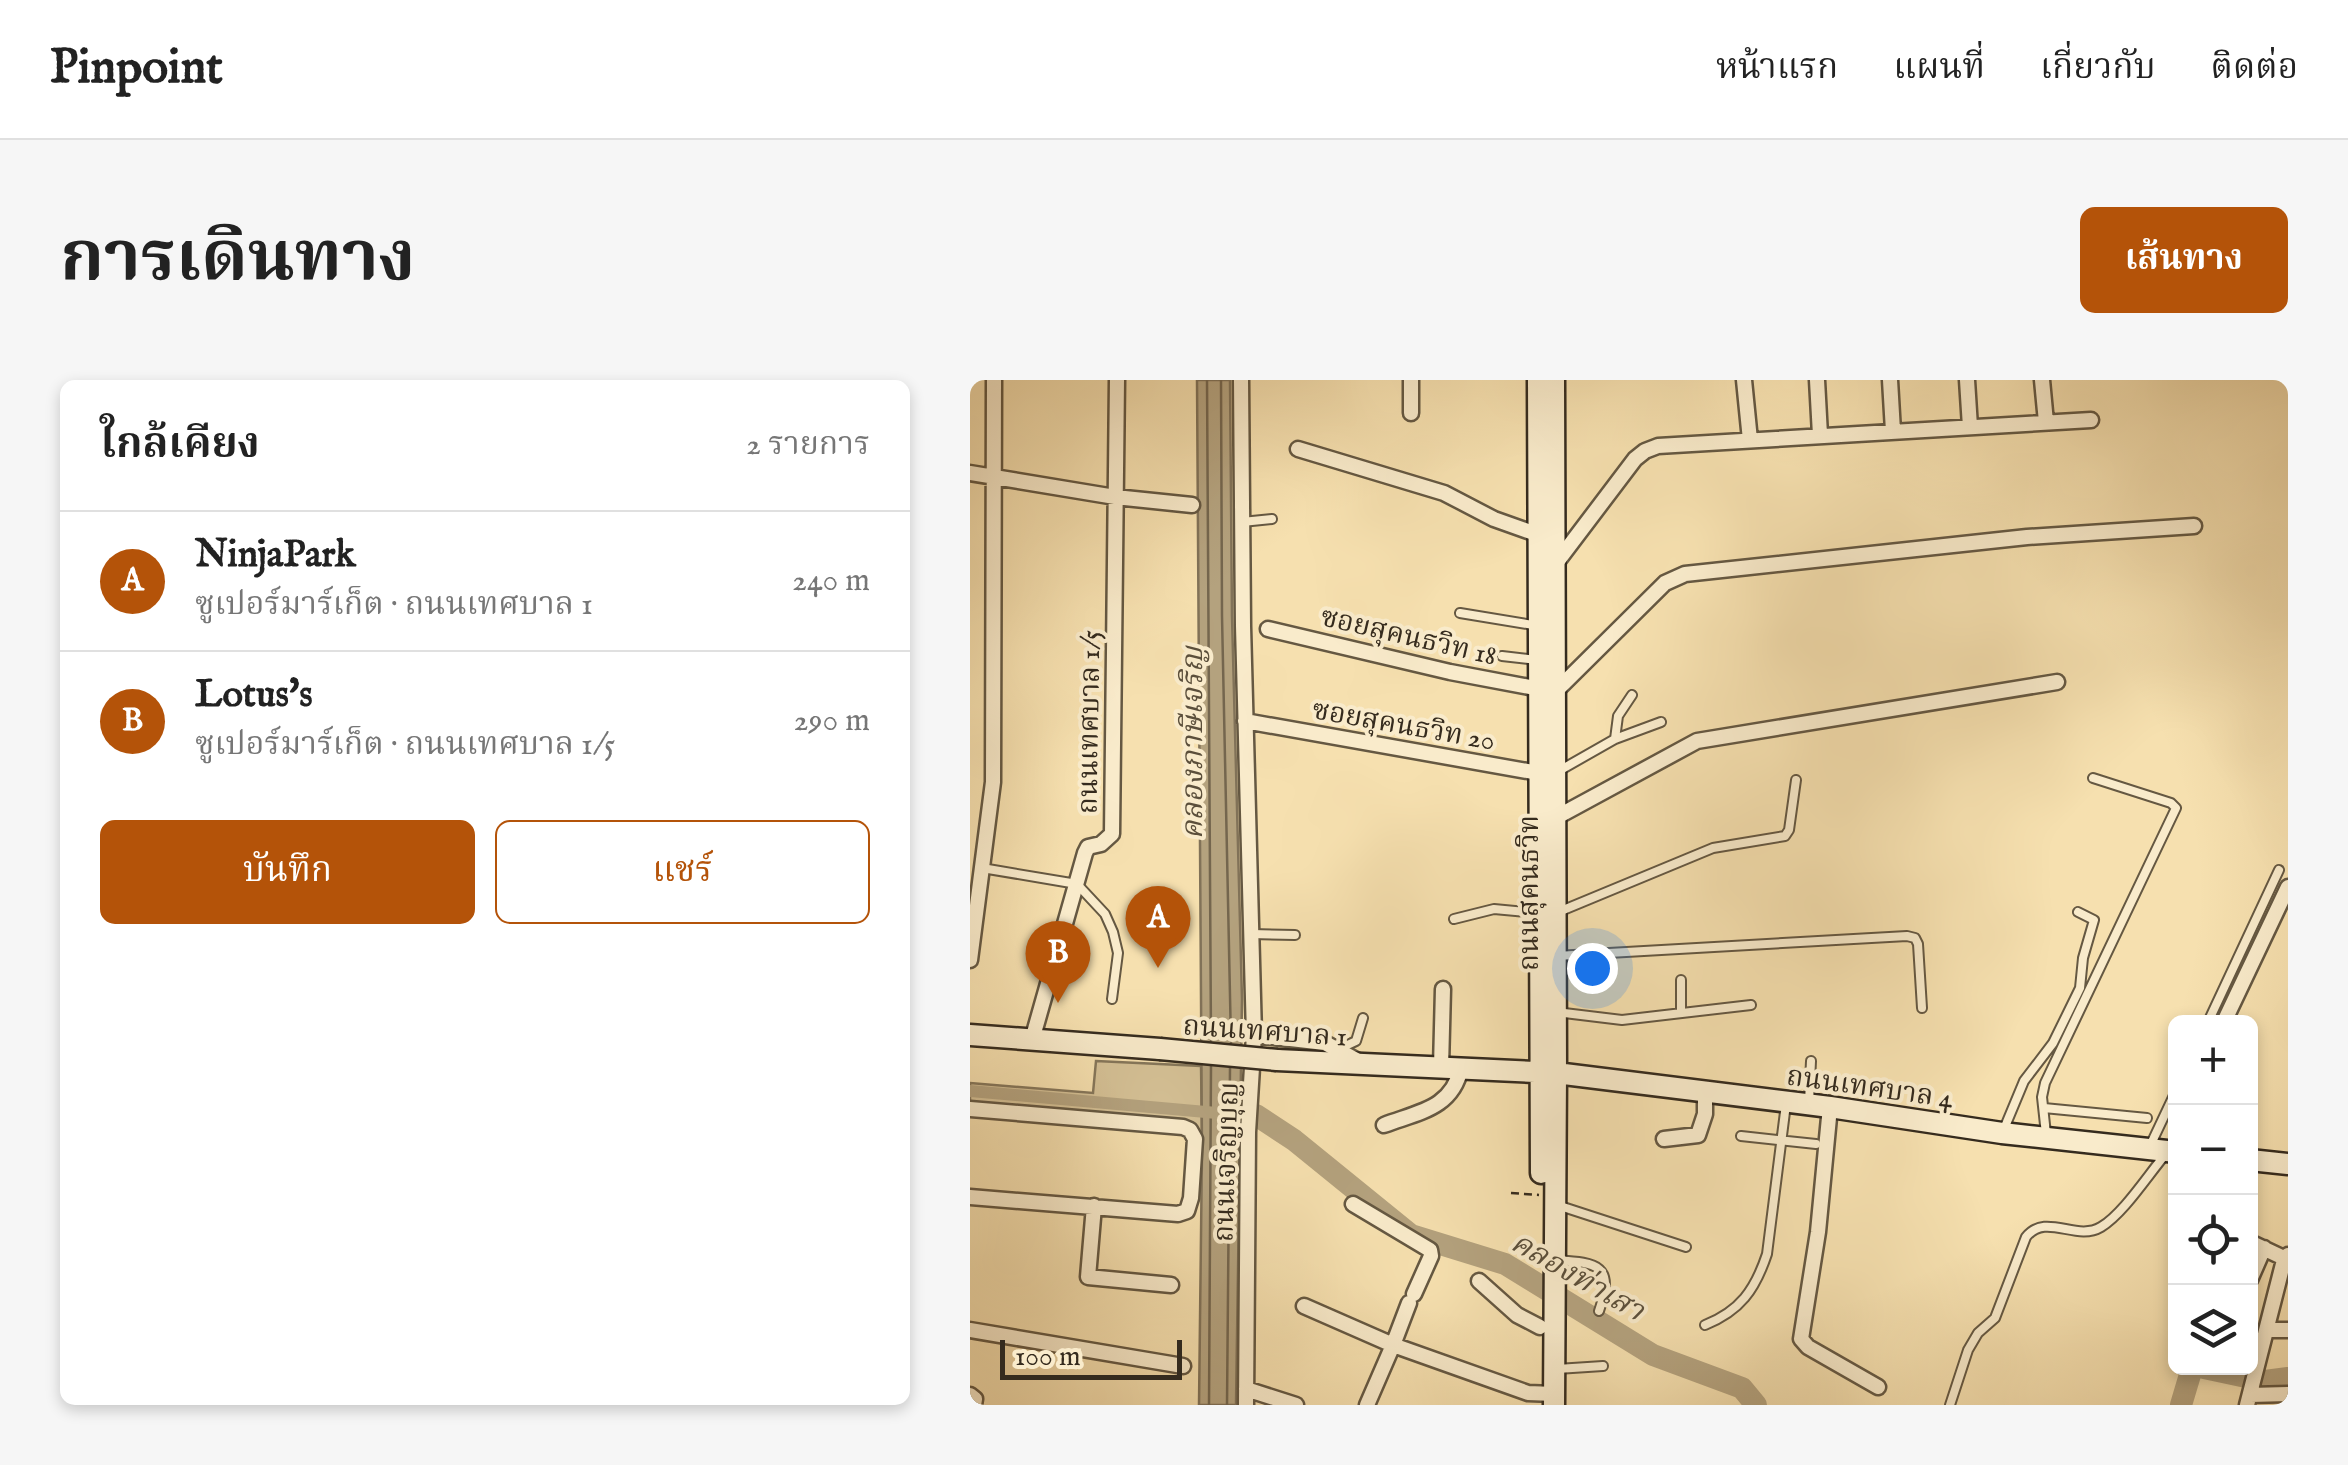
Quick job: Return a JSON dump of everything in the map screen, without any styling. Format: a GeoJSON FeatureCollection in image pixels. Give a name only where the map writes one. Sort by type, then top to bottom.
{"type":"FeatureCollection","features":[{"type":"Feature","properties":{"kind":"main road","name":"ถนนสุคนธวิท"},"geometry":{"type":"LineString","coordinates":[[1538,380],[1539,535],[1547,573],[1540,661],[1547,690]]}},
{"type":"Feature","properties":{"kind":"main road","name":"ถนนสุคนธวิท"},"geometry":{"type":"LineString","coordinates":[[1547,1400],[1547,573],[1554,380]]}},
{"type":"Feature","properties":{"kind":"main road","name":"ถนนสุคนธวิท"},"geometry":{"type":"LineString","coordinates":[[1548,773],[1555,818],[1548,913],[1556,956],[1549,1012]]}},
{"type":"Feature","properties":{"kind":"main road","name":"ถนนเทศบาล 1"},"geometry":{"type":"LineString","coordinates":[[970,1035],[1277,1060],[1549,1072]]}},
{"type":"Feature","properties":{"kind":"main road","name":"ถนนเทศบาล 4"},"geometry":{"type":"LineString","coordinates":[[1549,1072],[2002,1133],[2167,1147]]}},
{"type":"Feature","properties":{"kind":"main road"},"geometry":{"type":"LineString","coordinates":[[2258,1161],[2288,1164]]}},
{"type":"Feature","properties":{"kind":"main road","name":"ถนนสุคนธวิท"},"geometry":{"type":"LineString","coordinates":[[1544,1317],[1554,1369],[1547,1400]]}},
{"type":"Feature","properties":{"kind":"street"},"geometry":{"type":"LineString","coordinates":[[970,960],[975,888],[982,868],[993,782],[994,380]]}},
{"type":"Feature","properties":{"kind":"street","name":"ถนนเทศบาล 1/5"},"geometry":{"type":"LineString","coordinates":[[1032,1040],[1088,847],[1102,844],[1112,834],[1117,380]]}},
{"type":"Feature","properties":{"kind":"street","name":"ถนนเจริญบุญ"},"geometry":{"type":"LineString","coordinates":[[1241,380],[1254,1035],[1249,1121],[1246,1405]]}},
{"type":"Feature","properties":{"kind":"street"},"geometry":{"type":"LineString","coordinates":[[1411,380],[1411,413]]}},
{"type":"Feature","properties":{"kind":"street"},"geometry":{"type":"LineString","coordinates":[[1744,380],[1750,440]]}},
{"type":"Feature","properties":{"kind":"street"},"geometry":{"type":"LineString","coordinates":[[1818,380],[1820,436]]}},
{"type":"Feature","properties":{"kind":"street"},"geometry":{"type":"LineString","coordinates":[[1890,380],[1893,431]]}},
{"type":"Feature","properties":{"kind":"street"},"geometry":{"type":"LineString","coordinates":[[1966,380],[1970,427]]}},
{"type":"Feature","properties":{"kind":"street"},"geometry":{"type":"LineString","coordinates":[[2042,380],[2046,422]]}},
{"type":"Feature","properties":{"kind":"street"},"geometry":{"type":"LineString","coordinates":[[1547,573],[1645,450],[1658,446],[2091,420]]}},
{"type":"Feature","properties":{"kind":"street"},"geometry":{"type":"LineString","coordinates":[[1298,450],[1444,493],[1494,519],[1539,535]]}},
{"type":"Feature","properties":{"kind":"street"},"geometry":{"type":"LineString","coordinates":[[970,473],[1192,505]]}},
{"type":"Feature","properties":{"kind":"street"},"geometry":{"type":"LineString","coordinates":[[1547,690],[1665,583],[1684,574],[2027,537],[2194,526]]}},
{"type":"Feature","properties":{"kind":"street","name":"ซอยสุคนธวิท 18"},"geometry":{"type":"LineString","coordinates":[[1268,629],[1450,672],[1547,690]]}},
{"type":"Feature","properties":{"kind":"street"},"geometry":{"type":"LineString","coordinates":[[1555,818],[1697,740],[2056,682]]}},
{"type":"Feature","properties":{"kind":"street","name":"ซอยสุคนธวิท 20"},"geometry":{"type":"LineString","coordinates":[[1245,721],[1548,773]]}},
{"type":"Feature","properties":{"kind":"street"},"geometry":{"type":"LineString","coordinates":[[2227,1015],[2288,886]]}},
{"type":"Feature","properties":{"kind":"street"},"geometry":{"type":"LineString","coordinates":[[1384,1125],[1447,1099],[1458,1082],[1451,1068],[1442,989]]}},
{"type":"Feature","properties":{"kind":"street"},"geometry":{"type":"LineString","coordinates":[[1254,1035],[1314,1041],[1364,1064]]}},
{"type":"Feature","properties":{"kind":"street"},"geometry":{"type":"LineString","coordinates":[[1664,1139],[1698,1135],[1706,1114],[1705,1091]]}},
{"type":"Feature","properties":{"kind":"street"},"geometry":{"type":"LineString","coordinates":[[1808,1104],[1818,1232],[1801,1339],[1878,1388]]}},
{"type":"Feature","properties":{"kind":"street"},"geometry":{"type":"LineString","coordinates":[[970,1110],[1182,1128],[1190,1130],[1194,1139],[1191,1198],[1187,1211],[1178,1214],[970,1197]]}},
{"type":"Feature","properties":{"kind":"street"},"geometry":{"type":"LineString","coordinates":[[1353,1204],[1430,1250],[1431,1256],[1367,1405]]}},
{"type":"Feature","properties":{"kind":"street"},"geometry":{"type":"LineString","coordinates":[[1094,1206],[1088,1277],[1170,1285]]}},
{"type":"Feature","properties":{"kind":"street"},"geometry":{"type":"LineString","coordinates":[[2258,1245],[2287,1257],[2251,1392],[2288,1394]]}},
{"type":"Feature","properties":{"kind":"street"},"geometry":{"type":"LineString","coordinates":[[1479,1281],[1516,1316],[1544,1317]]}},
{"type":"Feature","properties":{"kind":"street"},"geometry":{"type":"LineString","coordinates":[[1304,1306],[1393,1346],[1547,1400]]}},
{"type":"Feature","properties":{"kind":"street"},"geometry":{"type":"LineString","coordinates":[[970,1330],[1183,1366]]}},
{"type":"Feature","properties":{"kind":"street"},"geometry":{"type":"LineString","coordinates":[[2268,1330],[2288,1330]]}},
{"type":"Feature","properties":{"kind":"street"},"geometry":{"type":"LineString","coordinates":[[1246,1388],[1296,1405]]}},
{"type":"Feature","properties":{"kind":"street"},"geometry":{"type":"LineString","coordinates":[[970,1394],[974,1405]]}},
{"type":"Feature","properties":{"kind":"lane"},"geometry":{"type":"LineString","coordinates":[[1242,522],[1272,519]]}},
{"type":"Feature","properties":{"kind":"lane"},"geometry":{"type":"LineString","coordinates":[[1460,614],[1540,626]]}},
{"type":"Feature","properties":{"kind":"lane"},"geometry":{"type":"LineString","coordinates":[[1502,656],[1540,661]]}},
{"type":"Feature","properties":{"kind":"lane"},"geometry":{"type":"LineString","coordinates":[[1616,740],[1618,716],[1632,695]]}},
{"type":"Feature","properties":{"kind":"lane"},"geometry":{"type":"LineString","coordinates":[[1548,773],[1662,722]]}},
{"type":"Feature","properties":{"kind":"lane"},"geometry":{"type":"LineString","coordinates":[[2045,1138],[2045,1083],[2176,808],[2093,778]]}},
{"type":"Feature","properties":{"kind":"lane"},"geometry":{"type":"LineString","coordinates":[[1454,919],[1494,909],[1548,913],[1713,848],[1785,836],[1796,780]]}},
{"type":"Feature","properties":{"kind":"lane"},"geometry":{"type":"LineString","coordinates":[[982,868],[1077,884],[1105,914],[1113,932],[1118,953],[1112,1000]]}},
{"type":"Feature","properties":{"kind":"lane"},"geometry":{"type":"LineString","coordinates":[[2211,1015],[2278,870]]}},
{"type":"Feature","properties":{"kind":"lane"},"geometry":{"type":"LineString","coordinates":[[2002,1133],[2024,1081],[2053,1043],[2080,988],[2083,958],[2094,920],[2078,912]]}},
{"type":"Feature","properties":{"kind":"lane"},"geometry":{"type":"LineString","coordinates":[[1251,934],[1294,935]]}},
{"type":"Feature","properties":{"kind":"lane"},"geometry":{"type":"LineString","coordinates":[[1556,956],[1907,936],[1915,938],[1918,944],[1922,1008]]}},
{"type":"Feature","properties":{"kind":"lane"},"geometry":{"type":"LineString","coordinates":[[1681,980],[1682,1013]]}},
{"type":"Feature","properties":{"kind":"lane"},"geometry":{"type":"LineString","coordinates":[[1549,1012],[1612,1020],[1751,1005]]}},
{"type":"Feature","properties":{"kind":"lane"},"geometry":{"type":"LineString","coordinates":[[1338,1049],[1356,1041],[1363,1018]]}},
{"type":"Feature","properties":{"kind":"lane"},"geometry":{"type":"LineString","coordinates":[[1705,1325],[1735,1310],[1759,1278],[1782,1139],[1808,1104],[1811,1061]]}},
{"type":"Feature","properties":{"kind":"lane"},"geometry":{"type":"LineString","coordinates":[[1950,1405],[1968,1350],[1978,1333],[1995,1318],[2026,1236],[2041,1225],[2097,1230],[2118,1212],[2167,1147],[2174,1105]]}},
{"type":"Feature","properties":{"kind":"lane"},"geometry":{"type":"LineString","coordinates":[[2044,1108],[2146,1118]]}},
{"type":"Feature","properties":{"kind":"lane"},"geometry":{"type":"LineString","coordinates":[[1741,1136],[1816,1144]]}},
{"type":"Feature","properties":{"kind":"lane"},"geometry":{"type":"LineString","coordinates":[[1550,1198],[1686,1248]]}},
{"type":"Feature","properties":{"kind":"lane"},"geometry":{"type":"LineString","coordinates":[[1549,1269],[1589,1263],[1600,1267],[1606,1291],[1599,1311]]}},
{"type":"Feature","properties":{"kind":"lane"},"geometry":{"type":"LineString","coordinates":[[1554,1369],[1603,1366]]}},
{"type":"Feature","properties":{"kind":"path"},"geometry":{"type":"LineString","coordinates":[[1511,1193],[1550,1198]]}},
{"type":"Feature","properties":{"kind":"shaded area"},"geometry":{"type":"Polygon","coordinates":[[[1096,1061],[1201,1066],[1202,1132],[970,1107],[970,1083],[1093,1093],[1096,1061]]]}},
{"type":"Feature","properties":{"kind":"water"},"geometry":{"type":"Polygon","coordinates":[[[1197,380],[1230,380],[1242,999],[1236,1405],[1199,1405],[1202,1151],[1197,380]]]}},
{"type":"Feature","properties":{"kind":"waterway","name":"คลองท่าเสา"},"geometry":{"type":"LineString","coordinates":[[970,1091],[1217,1113]]}},
{"type":"Feature","properties":{"kind":"waterway","name":"คลองท่าเสา"},"geometry":{"type":"LineString","coordinates":[[1228,1105],[1256,1115],[1294,1140],[1411,1235],[1505,1264],[1653,1355],[1742,1388],[1756,1405]]}},
{"type":"Feature","properties":{"kind":"waterway","name":"คลองท่าเสา"},"geometry":{"type":"LineString","coordinates":[[2181,1405],[2190,1375]]}},
{"type":"Feature","properties":{"kind":"waterway","name":"คลองท่าเสา"},"geometry":{"type":"LineString","coordinates":[[2237,1375],[2265,1381],[2288,1378]]}},
{"type":"Feature","properties":{"kind":"place","name":"NinjaPark"},"geometry":{"type":"Point","coordinates":[1158,968]}},
{"type":"Feature","properties":{"kind":"place","name":"Lotus's"},"geometry":{"type":"Point","coordinates":[1058,1003]}},
{"type":"Feature","properties":{"kind":"water label","name":"คลองภาษีเจริญ"},"geometry":{"type":"Point","coordinates":[1192,743]}}]}
